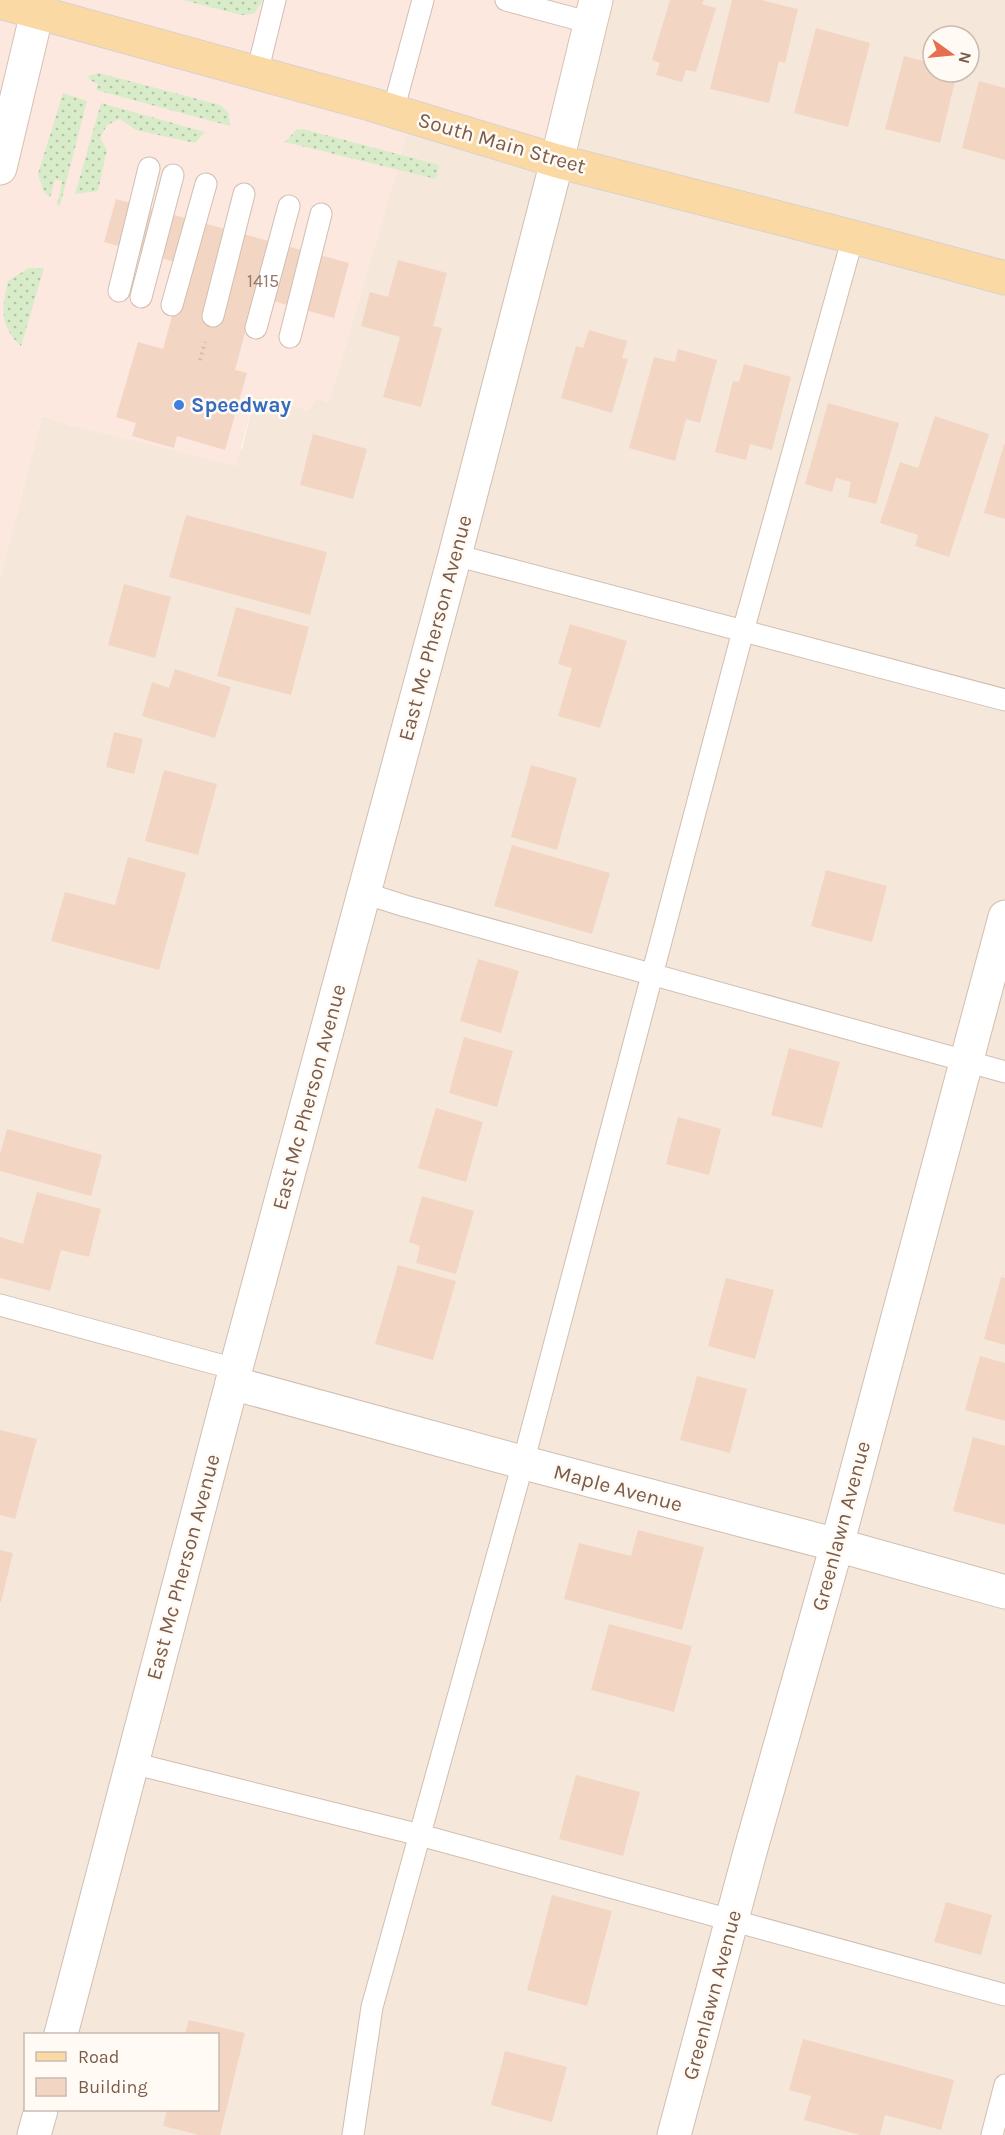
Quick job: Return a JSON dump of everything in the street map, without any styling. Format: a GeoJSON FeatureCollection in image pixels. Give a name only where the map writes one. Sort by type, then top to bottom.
{"type":"FeatureCollection","features":[{"type":"Feature","properties":{"kind":"main road","name":"South Main Street"},"geometry":{"type":"LineString","coordinates":[[0,2],[39,6],[557,161],[1005,278]]}},
{"type":"Feature","properties":{"kind":"street"},"geometry":{"type":"LineString","coordinates":[[0,168],[39,6]]}},
{"type":"Feature","properties":{"kind":"street","name":"East Mc Pherson Avenue"},"geometry":{"type":"LineString","coordinates":[[61,2033],[233,1376],[455,555],[557,161],[593,11]]}},
{"type":"Feature","properties":{"kind":"street","name":"Greenlawn Avenue"},"geometry":{"type":"LineString","coordinates":[[674,2135],[837,1545],[1005,917]]}},
{"type":"Feature","properties":{"kind":"street","name":"Maple Avenue"},"geometry":{"type":"LineString","coordinates":[[233,1376],[523,1463],[837,1545],[1005,1592]]}},
{"type":"Feature","properties":{"kind":"street"},"geometry":{"type":"LineString","coordinates":[[34,2135],[40,2111]]}},
{"type":"Feature","properties":{"kind":"lane"},"geometry":{"type":"LineString","coordinates":[[257,73],[275,0]]}},
{"type":"Feature","properties":{"kind":"lane"},"geometry":{"type":"LineString","coordinates":[[393,111],[423,0]]}},
{"type":"Feature","properties":{"kind":"lane"},"geometry":{"type":"LineString","coordinates":[[506,0],[593,11]]}},
{"type":"Feature","properties":{"kind":"lane"},"geometry":{"type":"LineString","coordinates":[[119,291],[149,168]]}},
{"type":"Feature","properties":{"kind":"lane"},"geometry":{"type":"LineString","coordinates":[[141,297],[173,175]]}},
{"type":"Feature","properties":{"kind":"lane"},"geometry":{"type":"LineString","coordinates":[[172,305],[206,184]]}},
{"type":"Feature","properties":{"kind":"lane"},"geometry":{"type":"LineString","coordinates":[[213,316],[244,194]]}},
{"type":"Feature","properties":{"kind":"lane"},"geometry":{"type":"LineString","coordinates":[[256,328],[289,206]]}},
{"type":"Feature","properties":{"kind":"lane"},"geometry":{"type":"LineString","coordinates":[[290,337],[321,214]]}},
{"type":"Feature","properties":{"kind":"lane"},"geometry":{"type":"LineString","coordinates":[[353,2135],[372,2007],[523,1463],[743,631],[853,237]]}},
{"type":"Feature","properties":{"kind":"lane"},"geometry":{"type":"LineString","coordinates":[[455,555],[1005,700]]}},
{"type":"Feature","properties":{"kind":"lane"},"geometry":{"type":"LineString","coordinates":[[364,892],[405,906],[1005,1072]]}},
{"type":"Feature","properties":{"kind":"lane"},"geometry":{"type":"LineString","coordinates":[[0,1305],[233,1376]]}},
{"type":"Feature","properties":{"kind":"lane"},"geometry":{"type":"LineString","coordinates":[[132,1762],[420,1835],[731,1922],[1005,1995]]}},
{"type":"Feature","properties":{"kind":"lane"},"geometry":{"type":"LineString","coordinates":[[992,2135],[1005,2085]]}},
{"type":"Feature","properties":{"kind":"shaded area"},"geometry":{"type":"Polygon","coordinates":[[[40,0],[596,0],[557,161],[412,117],[329,402],[316,398],[309,410],[255,395],[236,466],[73,426],[42,416],[0,577],[0,2],[40,0]]]}},
{"type":"Feature","properties":{"kind":"shaded area"},"geometry":{"type":"Polygon","coordinates":[[[596,0],[1005,0],[1005,2135],[0,2135],[0,577],[42,416],[73,426],[242,449],[255,395],[308,410],[316,398],[329,402],[412,117],[596,0]]]}},
{"type":"Feature","properties":{"kind":"green space"},"geometry":{"type":"Polygon","coordinates":[[[183,0],[263,0],[254,14],[241,15],[183,0]]]}},
{"type":"Feature","properties":{"kind":"green space"},"geometry":{"type":"Polygon","coordinates":[[[99,73],[220,105],[228,112],[230,126],[96,90],[98,84],[90,80],[88,76],[99,73]]]}},
{"type":"Feature","properties":{"kind":"green space"},"geometry":{"type":"Polygon","coordinates":[[[63,93],[87,101],[60,206],[57,205],[62,181],[55,179],[50,198],[43,190],[38,174],[63,93]]]}},
{"type":"Feature","properties":{"kind":"green space"},"geometry":{"type":"Polygon","coordinates":[[[101,103],[205,132],[195,143],[136,130],[120,119],[107,125],[100,138],[107,150],[98,191],[75,194],[101,103]]]}},
{"type":"Feature","properties":{"kind":"green space"},"geometry":{"type":"Polygon","coordinates":[[[303,129],[439,165],[436,179],[285,142],[296,130],[303,129]]]}},
{"type":"Feature","properties":{"kind":"green space"},"geometry":{"type":"Polygon","coordinates":[[[29,268],[44,268],[21,346],[9,332],[3,309],[8,281],[29,268]]]}},
{"type":"Feature","properties":{"kind":"building"},"geometry":{"type":"Polygon","coordinates":[[[670,0],[704,0],[702,4],[716,8],[696,72],[686,70],[682,82],[656,75],[660,63],[652,60],[670,0]]]}},
{"type":"Feature","properties":{"kind":"building"},"geometry":{"type":"Polygon","coordinates":[[[732,0],[761,0],[798,9],[785,63],[779,61],[769,103],[710,89],[732,0]]]}},
{"type":"Feature","properties":{"kind":"building"},"geometry":{"type":"Polygon","coordinates":[[[816,28],[870,43],[848,127],[794,113],[816,28]]]}},
{"type":"Feature","properties":{"kind":"building"},"geometry":{"type":"Polygon","coordinates":[[[904,56],[921,60],[921,84],[954,84],[940,143],[885,129],[904,56]]]}},
{"type":"Feature","properties":{"kind":"building"},"geometry":{"type":"Polygon","coordinates":[[[981,82],[1005,88],[1005,160],[962,148],[978,84],[981,84],[981,82]]]}},
{"type":"Feature","properties":{"kind":"building","name":"Speedway"},"geometry":{"type":"Polygon","coordinates":[[[116,199],[349,263],[334,318],[255,296],[235,370],[247,373],[225,450],[177,436],[174,448],[132,436],[136,423],[116,417],[138,342],[163,349],[186,265],[104,242],[116,199]]]}},
{"type":"Feature","properties":{"kind":"building"},"geometry":{"type":"Polygon","coordinates":[[[398,260],[447,273],[433,326],[442,328],[421,407],[383,397],[400,337],[361,326],[370,292],[388,297],[398,260]]]}},
{"type":"Feature","properties":{"kind":"building"},"geometry":{"type":"Polygon","coordinates":[[[589,330],[627,341],[622,358],[628,359],[612,413],[561,398],[576,346],[583,348],[589,330]]]}},
{"type":"Feature","properties":{"kind":"building"},"geometry":{"type":"Polygon","coordinates":[[[678,349],[717,360],[700,423],[686,419],[675,461],[629,448],[654,357],[675,362],[678,349]]]}},
{"type":"Feature","properties":{"kind":"building"},"geometry":{"type":"Polygon","coordinates":[[[744,364],[791,377],[772,450],[750,444],[746,460],[715,452],[733,381],[739,382],[744,364]]]}},
{"type":"Feature","properties":{"kind":"building"},"geometry":{"type":"Polygon","coordinates":[[[828,403],[899,423],[876,504],[848,497],[851,482],[836,478],[832,492],[805,484],[828,403]]]}},
{"type":"Feature","properties":{"kind":"building"},"geometry":{"type":"Polygon","coordinates":[[[935,416],[989,434],[949,557],[915,546],[918,535],[880,523],[900,462],[918,468],[935,416]]]}},
{"type":"Feature","properties":{"kind":"building"},"geometry":{"type":"Polygon","coordinates":[[[313,434],[367,449],[353,499],[300,485],[313,434]]]}},
{"type":"Feature","properties":{"kind":"building"},"geometry":{"type":"Polygon","coordinates":[[[1005,445],[1005,519],[984,513],[1005,445]]]}},
{"type":"Feature","properties":{"kind":"building"},"geometry":{"type":"Polygon","coordinates":[[[186,515],[327,552],[310,615],[169,577],[186,515]]]}},
{"type":"Feature","properties":{"kind":"building"},"geometry":{"type":"Polygon","coordinates":[[[124,584],[171,597],[155,658],[108,645],[124,584]]]}},
{"type":"Feature","properties":{"kind":"building"},"geometry":{"type":"Polygon","coordinates":[[[236,607],[309,627],[291,695],[217,676],[236,607]]]}},
{"type":"Feature","properties":{"kind":"building"},"geometry":{"type":"Polygon","coordinates":[[[570,624],[627,641],[600,728],[558,716],[572,668],[558,664],[570,624]]]}},
{"type":"Feature","properties":{"kind":"building"},"geometry":{"type":"Polygon","coordinates":[[[175,669],[231,687],[215,738],[142,716],[152,682],[169,688],[175,669]]]}},
{"type":"Feature","properties":{"kind":"building"},"geometry":{"type":"Polygon","coordinates":[[[114,732],[143,739],[134,774],[106,767],[114,732]]]}},
{"type":"Feature","properties":{"kind":"building"},"geometry":{"type":"Polygon","coordinates":[[[531,765],[577,778],[557,850],[511,837],[531,765]]]}},
{"type":"Feature","properties":{"kind":"building"},"geometry":{"type":"Polygon","coordinates":[[[164,770],[217,784],[198,855],[145,841],[164,770]]]}},
{"type":"Feature","properties":{"kind":"building"},"geometry":{"type":"Polygon","coordinates":[[[512,845],[610,873],[592,934],[494,906],[512,845]]]}},
{"type":"Feature","properties":{"kind":"building"},"geometry":{"type":"Polygon","coordinates":[[[128,857],[186,873],[159,970],[51,941],[65,892],[115,905],[128,857]]]}},
{"type":"Feature","properties":{"kind":"building"},"geometry":{"type":"Polygon","coordinates":[[[826,870],[887,886],[872,942],[811,926],[826,870]]]}},
{"type":"Feature","properties":{"kind":"building"},"geometry":{"type":"Polygon","coordinates":[[[478,959],[519,971],[501,1033],[460,1021],[478,959]]]}},
{"type":"Feature","properties":{"kind":"building"},"geometry":{"type":"Polygon","coordinates":[[[464,1037],[513,1051],[497,1107],[449,1093],[464,1037]]]}},
{"type":"Feature","properties":{"kind":"building"},"geometry":{"type":"Polygon","coordinates":[[[789,1048],[840,1062],[822,1128],[771,1115],[789,1048]]]}},
{"type":"Feature","properties":{"kind":"building"},"geometry":{"type":"Polygon","coordinates":[[[436,1108],[483,1122],[466,1182],[418,1168],[436,1108]]]}},
{"type":"Feature","properties":{"kind":"building"},"geometry":{"type":"Polygon","coordinates":[[[678,1117],[721,1129],[709,1175],[666,1164],[678,1117]]]}},
{"type":"Feature","properties":{"kind":"building"},"geometry":{"type":"Polygon","coordinates":[[[7,1129],[102,1155],[91,1196],[0,1171],[0,1154],[7,1129]]]}},
{"type":"Feature","properties":{"kind":"building"},"geometry":{"type":"Polygon","coordinates":[[[37,1192],[101,1209],[89,1257],[61,1250],[50,1291],[0,1278],[0,1237],[23,1244],[37,1192]]]}},
{"type":"Feature","properties":{"kind":"building"},"geometry":{"type":"Polygon","coordinates":[[[422,1196],[474,1211],[456,1274],[416,1263],[420,1246],[409,1242],[422,1196]]]}},
{"type":"Feature","properties":{"kind":"building"},"geometry":{"type":"Polygon","coordinates":[[[398,1265],[456,1281],[433,1360],[375,1344],[398,1265]]]}},
{"type":"Feature","properties":{"kind":"building"},"geometry":{"type":"Polygon","coordinates":[[[1001,1277],[1005,1278],[1005,1345],[984,1339],[1001,1277]]]}},
{"type":"Feature","properties":{"kind":"building"},"geometry":{"type":"Polygon","coordinates":[[[726,1278],[774,1290],[755,1359],[708,1346],[726,1278]]]}},
{"type":"Feature","properties":{"kind":"building"},"geometry":{"type":"Polygon","coordinates":[[[980,1356],[1005,1363],[1005,1421],[965,1410],[980,1356]]]}},
{"type":"Feature","properties":{"kind":"building"},"geometry":{"type":"Polygon","coordinates":[[[697,1376],[747,1389],[730,1453],[680,1440],[697,1376]]]}},
{"type":"Feature","properties":{"kind":"building"},"geometry":{"type":"Polygon","coordinates":[[[0,1430],[37,1439],[15,1519],[0,1515],[0,1430]]]}},
{"type":"Feature","properties":{"kind":"building"},"geometry":{"type":"Polygon","coordinates":[[[973,1437],[1005,1446],[1005,1525],[953,1511],[973,1437]]]}},
{"type":"Feature","properties":{"kind":"building"},"geometry":{"type":"Polygon","coordinates":[[[638,1530],[704,1547],[682,1630],[564,1599],[579,1543],[631,1556],[638,1530]]]}},
{"type":"Feature","properties":{"kind":"building"},"geometry":{"type":"Polygon","coordinates":[[[0,1550],[13,1553],[1,1602],[0,1602],[0,1550]]]}},
{"type":"Feature","properties":{"kind":"building"},"geometry":{"type":"Polygon","coordinates":[[[609,1624],[692,1646],[674,1712],[591,1690],[609,1624]]]}},
{"type":"Feature","properties":{"kind":"building"},"geometry":{"type":"Polygon","coordinates":[[[576,1775],[640,1792],[623,1856],[559,1839],[576,1775]]]}},
{"type":"Feature","properties":{"kind":"building"},"geometry":{"type":"Polygon","coordinates":[[[552,1895],[612,1911],[587,2006],[527,1990],[552,1895]]]}},
{"type":"Feature","properties":{"kind":"building"},"geometry":{"type":"Polygon","coordinates":[[[946,1902],[992,1915],[981,1955],[934,1942],[946,1902]]]}},
{"type":"Feature","properties":{"kind":"building"},"geometry":{"type":"Polygon","coordinates":[[[189,2020],[245,2033],[220,2135],[199,2135],[163,2126],[167,2111],[219,2111],[219,2033],[185,2033],[189,2020]]]}},
{"type":"Feature","properties":{"kind":"building"},"geometry":{"type":"Polygon","coordinates":[[[803,2039],[954,2080],[941,2130],[885,2115],[880,2135],[860,2135],[804,2120],[811,2096],[789,2090],[803,2039]]]}},
{"type":"Feature","properties":{"kind":"building"},"geometry":{"type":"Polygon","coordinates":[[[505,2051],[567,2067],[552,2122],[491,2105],[505,2051]]]}},
{"type":"Feature","properties":{"kind":"place","name":"Speedway"},"geometry":{"type":"Point","coordinates":[179,405]}}]}
